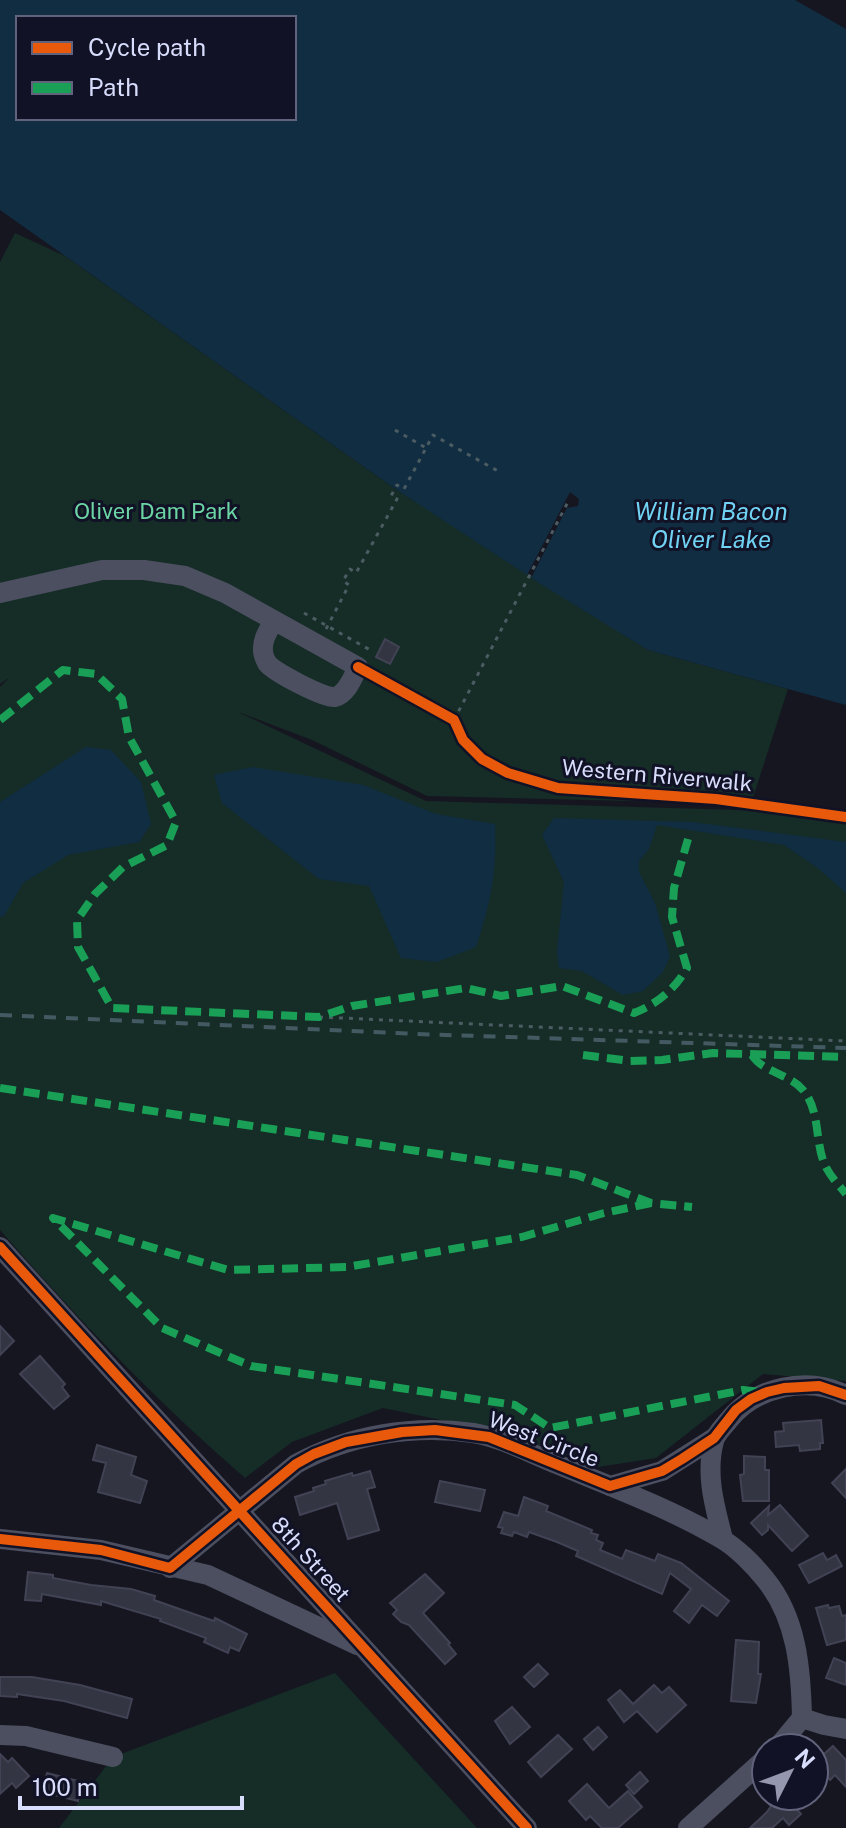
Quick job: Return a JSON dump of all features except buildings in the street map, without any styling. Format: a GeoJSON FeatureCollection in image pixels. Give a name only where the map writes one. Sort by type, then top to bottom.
{"type":"FeatureCollection","features":[{"type":"Feature","properties":{"kind":"street"},"geometry":{"type":"LineString","coordinates":[[0,593],[102,570],[144,570],[185,576],[225,593],[358,667],[344,691],[335,697],[325,696],[276,671],[267,663],[263,653],[264,640],[273,622]]}},
{"type":"Feature","properties":{"kind":"street","name":"8th Street"},"geometry":{"type":"LineString","coordinates":[[0,1247],[527,1828]]}},
{"type":"Feature","properties":{"kind":"street"},"geometry":{"type":"LineString","coordinates":[[610,1486],[662,1471],[714,1438],[736,1410],[767,1392],[819,1386],[846,1395]]}},
{"type":"Feature","properties":{"kind":"street","name":"West Circle"},"geometry":{"type":"LineString","coordinates":[[170,1568],[239,1509],[296,1464],[314,1454],[346,1442],[424,1431],[473,1433],[610,1486],[723,1539],[764,1577],[783,1607],[795,1641],[802,1718]]}},
{"type":"Feature","properties":{"kind":"street"},"geometry":{"type":"LineString","coordinates":[[714,1438],[710,1479],[723,1539]]}},
{"type":"Feature","properties":{"kind":"street"},"geometry":{"type":"LineString","coordinates":[[0,1539],[101,1550],[208,1575],[363,1648]]}},
{"type":"Feature","properties":{"kind":"street"},"geometry":{"type":"LineString","coordinates":[[790,1732],[802,1718],[846,1729]]}},
{"type":"Feature","properties":{"kind":"street"},"geometry":{"type":"LineString","coordinates":[[0,1735],[26,1736],[113,1757]]}},
{"type":"Feature","properties":{"kind":"street"},"geometry":{"type":"LineString","coordinates":[[688,1828],[750,1772]]}},
{"type":"Feature","properties":{"kind":"path"},"geometry":{"type":"LineString","coordinates":[[395,430],[426,448]]}},
{"type":"Feature","properties":{"kind":"path"},"geometry":{"type":"LineString","coordinates":[[317,645],[349,585],[343,581],[350,569],[356,573],[397,499],[391,496],[397,485],[404,489],[433,435],[498,471]]}},
{"type":"Feature","properties":{"kind":"path"},"geometry":{"type":"LineString","coordinates":[[440,713],[456,725],[569,500]]}},
{"type":"Feature","properties":{"kind":"path"},"geometry":{"type":"LineString","coordinates":[[304,613],[372,651]]}},
{"type":"Feature","properties":{"kind":"path"},"geometry":{"type":"LineString","coordinates":[[319,1017],[846,1041]]}},
{"type":"Feature","properties":{"kind":"green space","name":"Oliver Dam Park"},"geometry":{"type":"Polygon","coordinates":[[[15,233],[65,256],[394,488],[648,650],[788,689],[751,804],[427,796],[312,740],[238,712],[426,801],[846,813],[846,1381],[763,1374],[656,1458],[598,1467],[509,1434],[383,1408],[292,1442],[245,1478],[180,1420],[118,1358],[0,1230],[0,687],[9,678],[0,684],[0,262],[15,233]]]}},
{"type":"Feature","properties":{"kind":"green space"},"geometry":{"type":"Polygon","coordinates":[[[335,1673],[477,1828],[59,1828],[113,1757],[335,1673]]]}},
{"type":"Feature","properties":{"kind":"water","name":"William Bacon Oliver Lake"},"geometry":{"type":"Polygon","coordinates":[[[0,0],[795,0],[846,29],[846,705],[648,650],[531,578],[567,508],[578,506],[579,499],[570,492],[527,575],[394,488],[0,210],[0,0]]]}},
{"type":"Feature","properties":{"kind":"water"},"geometry":{"type":"Polygon","coordinates":[[[86,747],[111,750],[141,782],[151,824],[139,842],[68,855],[23,883],[4,916],[0,917],[0,802],[86,747]]]}},
{"type":"Feature","properties":{"kind":"water"},"geometry":{"type":"Polygon","coordinates":[[[253,767],[363,785],[436,814],[495,824],[492,887],[476,947],[437,962],[401,958],[369,886],[319,879],[222,803],[214,775],[253,767]]]}},
{"type":"Feature","properties":{"kind":"water"},"geometry":{"type":"Polygon","coordinates":[[[554,818],[692,822],[846,842],[846,893],[819,869],[784,845],[657,825],[649,849],[639,861],[639,872],[655,903],[670,956],[663,972],[643,991],[623,995],[582,971],[559,968],[557,952],[564,882],[542,835],[554,818]]]}},
{"type":"Feature","properties":{"kind":"railway"},"geometry":{"type":"LineString","coordinates":[[0,1015],[417,1034],[846,1048]]}},
{"type":"Feature","properties":{"kind":"marked path"},"geometry":{"type":"LineString","coordinates":[[0,720],[63,670],[96,674],[122,699],[129,737],[176,822],[167,845],[123,867],[95,894],[77,920],[78,947],[112,1008],[319,1017],[352,1006],[466,988],[501,996],[562,986],[634,1013],[665,995],[687,968],[672,917],[674,888],[688,839]]}},
{"type":"Feature","properties":{"kind":"marked path"},"geometry":{"type":"LineString","coordinates":[[583,1055],[630,1061],[713,1053],[846,1057]]}},
{"type":"Feature","properties":{"kind":"marked path"},"geometry":{"type":"LineString","coordinates":[[752,1055],[762,1065],[803,1090],[815,1116],[824,1163],[846,1194]]}},
{"type":"Feature","properties":{"kind":"marked path"},"geometry":{"type":"LineString","coordinates":[[0,1088],[577,1175],[651,1203],[692,1207]]}},
{"type":"Feature","properties":{"kind":"marked path"},"geometry":{"type":"LineString","coordinates":[[651,1203],[522,1237],[347,1267],[228,1270],[53,1218],[162,1328],[251,1366],[515,1405],[550,1428],[743,1390],[762,1392]]}},
{"type":"Feature","properties":{"kind":"cycle path","name":"Western Riverwalk"},"geometry":{"type":"LineString","coordinates":[[358,667],[454,720],[463,740],[482,759],[508,773],[558,788],[716,799],[846,817]]}},
{"type":"Feature","properties":{"kind":"cycle path"},"geometry":{"type":"LineString","coordinates":[[0,1247],[527,1828]]}},
{"type":"Feature","properties":{"kind":"cycle path"},"geometry":{"type":"LineString","coordinates":[[0,1539],[101,1550],[170,1568],[296,1464],[346,1442],[402,1432],[435,1430],[489,1437],[610,1486],[662,1471],[714,1438],[736,1410],[767,1392],[819,1386],[846,1395]]}}]}
